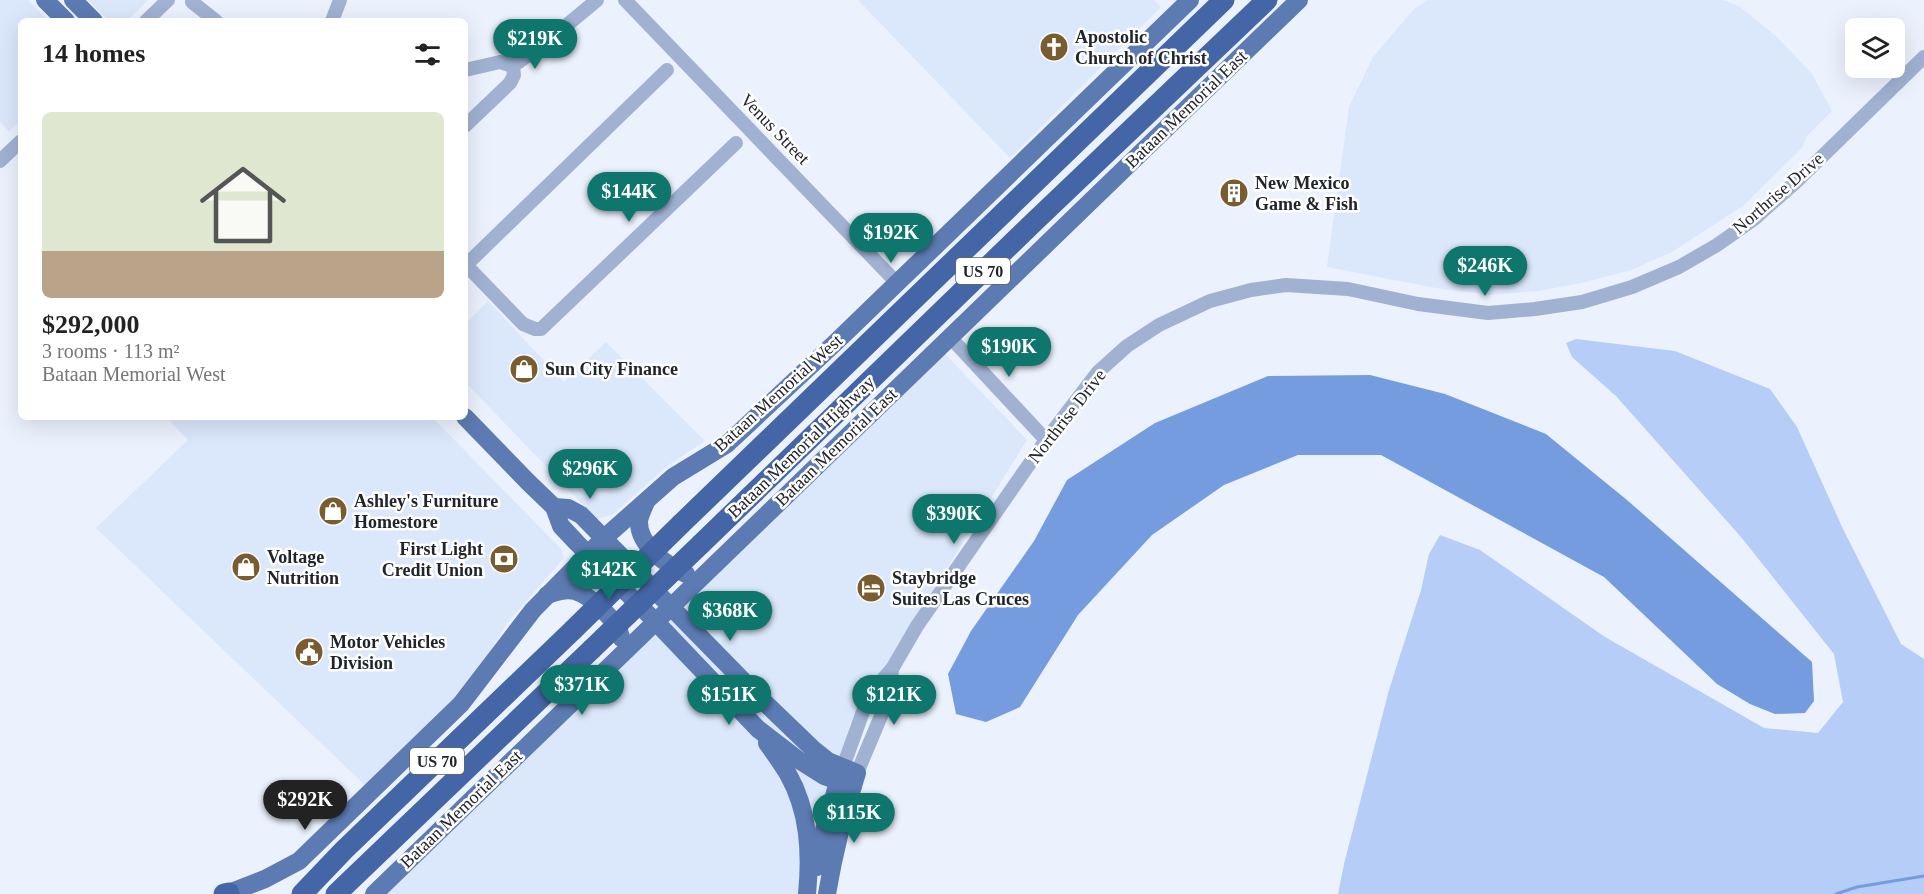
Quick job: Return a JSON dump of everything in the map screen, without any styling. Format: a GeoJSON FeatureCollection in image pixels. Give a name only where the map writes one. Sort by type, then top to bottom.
{"type":"FeatureCollection","features":[{"type":"Feature","properties":{"kind":"highway","name":"Bataan Memorial Highway"},"geometry":{"type":"LineString","coordinates":[[302,894],[344,850],[1224,0]]}},
{"type":"Feature","properties":{"kind":"highway","name":"Bataan Memorial Highway"},"geometry":{"type":"LineString","coordinates":[[336,894],[1267,0]]}},
{"type":"Feature","properties":{"kind":"highway"},"geometry":{"type":"LineString","coordinates":[[351,894],[410,833],[416,819]]}},
{"type":"Feature","properties":{"kind":"main road"},"geometry":{"type":"LineString","coordinates":[[45,0],[63,18]]}},
{"type":"Feature","properties":{"kind":"main road"},"geometry":{"type":"LineString","coordinates":[[73,0],[91,18]]}},
{"type":"Feature","properties":{"kind":"main road","name":"Bataan Memorial West"},"geometry":{"type":"LineString","coordinates":[[226,894],[265,879],[299,861],[461,704],[520,624],[603,539],[673,477],[727,444],[1190,0]]}},
{"type":"Feature","properties":{"kind":"main road","name":"Bataan Memorial East"},"geometry":{"type":"LineString","coordinates":[[374,894],[1299,0]]}},
{"type":"Feature","properties":{"kind":"main road"},"geometry":{"type":"LineString","coordinates":[[468,420],[554,507],[561,526],[588,555],[655,621],[758,729],[796,759],[824,776],[848,777]]}},
{"type":"Feature","properties":{"kind":"main road"},"geometry":{"type":"LineString","coordinates":[[646,502],[639,518],[640,528],[647,545],[671,567],[686,574],[695,575],[705,572]]}},
{"type":"Feature","properties":{"kind":"main road"},"geometry":{"type":"LineString","coordinates":[[554,507],[575,511],[813,750],[848,777]]}},
{"type":"Feature","properties":{"kind":"main road"},"geometry":{"type":"LineString","coordinates":[[547,595],[572,591],[591,600],[619,628],[621,642],[617,657]]}},
{"type":"Feature","properties":{"kind":"main road"},"geometry":{"type":"LineString","coordinates":[[743,713],[761,699]]}},
{"type":"Feature","properties":{"kind":"main road"},"geometry":{"type":"LineString","coordinates":[[758,729],[789,776],[801,806],[808,834],[809,894]]}},
{"type":"Feature","properties":{"kind":"main road"},"geometry":{"type":"LineString","coordinates":[[809,894],[848,777]]}},
{"type":"Feature","properties":{"kind":"main road"},"geometry":{"type":"LineString","coordinates":[[826,894],[848,777]]}},
{"type":"Feature","properties":{"kind":"street"},"geometry":{"type":"LineString","coordinates":[[149,18],[168,0]]}},
{"type":"Feature","properties":{"kind":"street"},"geometry":{"type":"LineString","coordinates":[[333,18],[340,0]]}},
{"type":"Feature","properties":{"kind":"street"},"geometry":{"type":"LineString","coordinates":[[513,66],[555,36],[597,0]]}},
{"type":"Feature","properties":{"kind":"street","name":"Venus Street"},"geometry":{"type":"LineString","coordinates":[[626,0],[897,283]]}},
{"type":"Feature","properties":{"kind":"street"},"geometry":{"type":"LineString","coordinates":[[192,2],[212,18]]}},
{"type":"Feature","properties":{"kind":"street","name":"Northrise Drive"},"geometry":{"type":"LineString","coordinates":[[848,777],[869,695],[892,669],[917,626],[1046,440],[1098,372],[1127,346],[1185,311],[1232,294],[1286,285],[1348,289],[1418,304],[1488,313],[1582,302],[1632,287],[1679,267],[1717,245],[1754,219],[1797,181],[1924,57]]}},
{"type":"Feature","properties":{"kind":"street"},"geometry":{"type":"LineString","coordinates":[[468,69],[500,62],[513,66]]}},
{"type":"Feature","properties":{"kind":"street"},"geometry":{"type":"LineString","coordinates":[[468,123],[510,83],[514,75],[513,66]]}},
{"type":"Feature","properties":{"kind":"street"},"geometry":{"type":"LineString","coordinates":[[468,262],[668,70]]}},
{"type":"Feature","properties":{"kind":"street"},"geometry":{"type":"LineString","coordinates":[[468,266],[523,324],[541,329],[736,142]]}},
{"type":"Feature","properties":{"kind":"street"},"geometry":{"type":"LineString","coordinates":[[0,161],[18,144]]}},
{"type":"Feature","properties":{"kind":"street"},"geometry":{"type":"LineString","coordinates":[[950,337],[1046,440]]}},
{"type":"Feature","properties":{"kind":"street","name":"Northrise Drive"},"geometry":{"type":"LineString","coordinates":[[848,777],[889,697],[892,669]]}},
{"type":"Feature","properties":{"kind":"shaded area"},"geometry":{"type":"Polygon","coordinates":[[[0,0],[28,0],[46,18],[18,18],[18,123],[9,131],[0,122],[0,0]]]}},
{"type":"Feature","properties":{"kind":"shaded area"},"geometry":{"type":"Polygon","coordinates":[[[88,0],[148,0],[130,18],[106,18],[88,0]]]}},
{"type":"Feature","properties":{"kind":"shaded area"},"geometry":{"type":"Polygon","coordinates":[[[858,0],[1154,0],[1161,7],[1010,158],[858,0]]]}},
{"type":"Feature","properties":{"kind":"shaded area"},"geometry":{"type":"Polygon","coordinates":[[[1429,0],[1722,0],[1739,6],[1777,37],[1812,74],[1832,111],[1807,136],[1802,148],[1744,205],[1672,252],[1631,270],[1539,291],[1490,295],[1436,288],[1327,267],[1349,107],[1373,57],[1414,9],[1429,0]]]}},
{"type":"Feature","properties":{"kind":"shaded area"},"geometry":{"type":"Polygon","coordinates":[[[488,301],[564,382],[606,342],[705,441],[667,466],[612,515],[597,519],[468,385],[468,321],[488,301]]]}},
{"type":"Feature","properties":{"kind":"shaded area"},"geometry":{"type":"Polygon","coordinates":[[[1576,339],[1675,351],[1770,389],[1797,427],[1843,529],[1901,644],[1924,659],[1924,894],[1338,894],[1389,690],[1421,590],[1429,554],[1440,535],[1480,550],[1605,637],[1764,728],[1818,733],[1843,702],[1834,654],[1741,537],[1616,396],[1572,357],[1566,343],[1576,339]]]}},
{"type":"Feature","properties":{"kind":"shaded area"},"geometry":{"type":"Polygon","coordinates":[[[945,354],[1027,440],[850,723],[806,894],[385,894],[945,354]]]}},
{"type":"Feature","properties":{"kind":"shaded area"},"geometry":{"type":"Polygon","coordinates":[[[169,420],[435,420],[561,549],[564,558],[507,623],[465,692],[368,788],[96,528],[188,440],[169,420]]]}},
{"type":"Feature","properties":{"kind":"water"},"geometry":{"type":"Polygon","coordinates":[[[1370,375],[1445,394],[1546,434],[1627,500],[1812,662],[1814,701],[1805,713],[1775,714],[1750,704],[1717,684],[1604,577],[1381,455],[1298,455],[1224,485],[1152,535],[1078,615],[1020,707],[986,722],[956,714],[948,674],[971,631],[1034,541],[1067,480],[1155,423],[1268,376],[1370,375]]]}},
{"type":"Feature","properties":{"kind":"waterway"},"geometry":{"type":"LineString","coordinates":[[1836,894],[1857,887],[1924,876]]}},
{"type":"Feature","properties":{"kind":"place","name":"Apostolic Church of Christ"},"geometry":{"type":"Point","coordinates":[1054,47]}},
{"type":"Feature","properties":{"kind":"place","name":"New Mexico Game & Fish"},"geometry":{"type":"Point","coordinates":[1234,193]}},
{"type":"Feature","properties":{"kind":"place","name":"Sun City Finance"},"geometry":{"type":"Point","coordinates":[524,369]}},
{"type":"Feature","properties":{"kind":"place","name":"Ashley's Furniture Homestore"},"geometry":{"type":"Point","coordinates":[333,511]}},
{"type":"Feature","properties":{"kind":"place","name":"First Light Credit Union"},"geometry":{"type":"Point","coordinates":[504,559]}},
{"type":"Feature","properties":{"kind":"place","name":"Voltage Nutrition"},"geometry":{"type":"Point","coordinates":[246,567]}},
{"type":"Feature","properties":{"kind":"place","name":"Staybridge Suites Las Cruces"},"geometry":{"type":"Point","coordinates":[871,588]}},
{"type":"Feature","properties":{"kind":"place","name":"Motor Vehicles Division"},"geometry":{"type":"Point","coordinates":[309,652]}}]}
